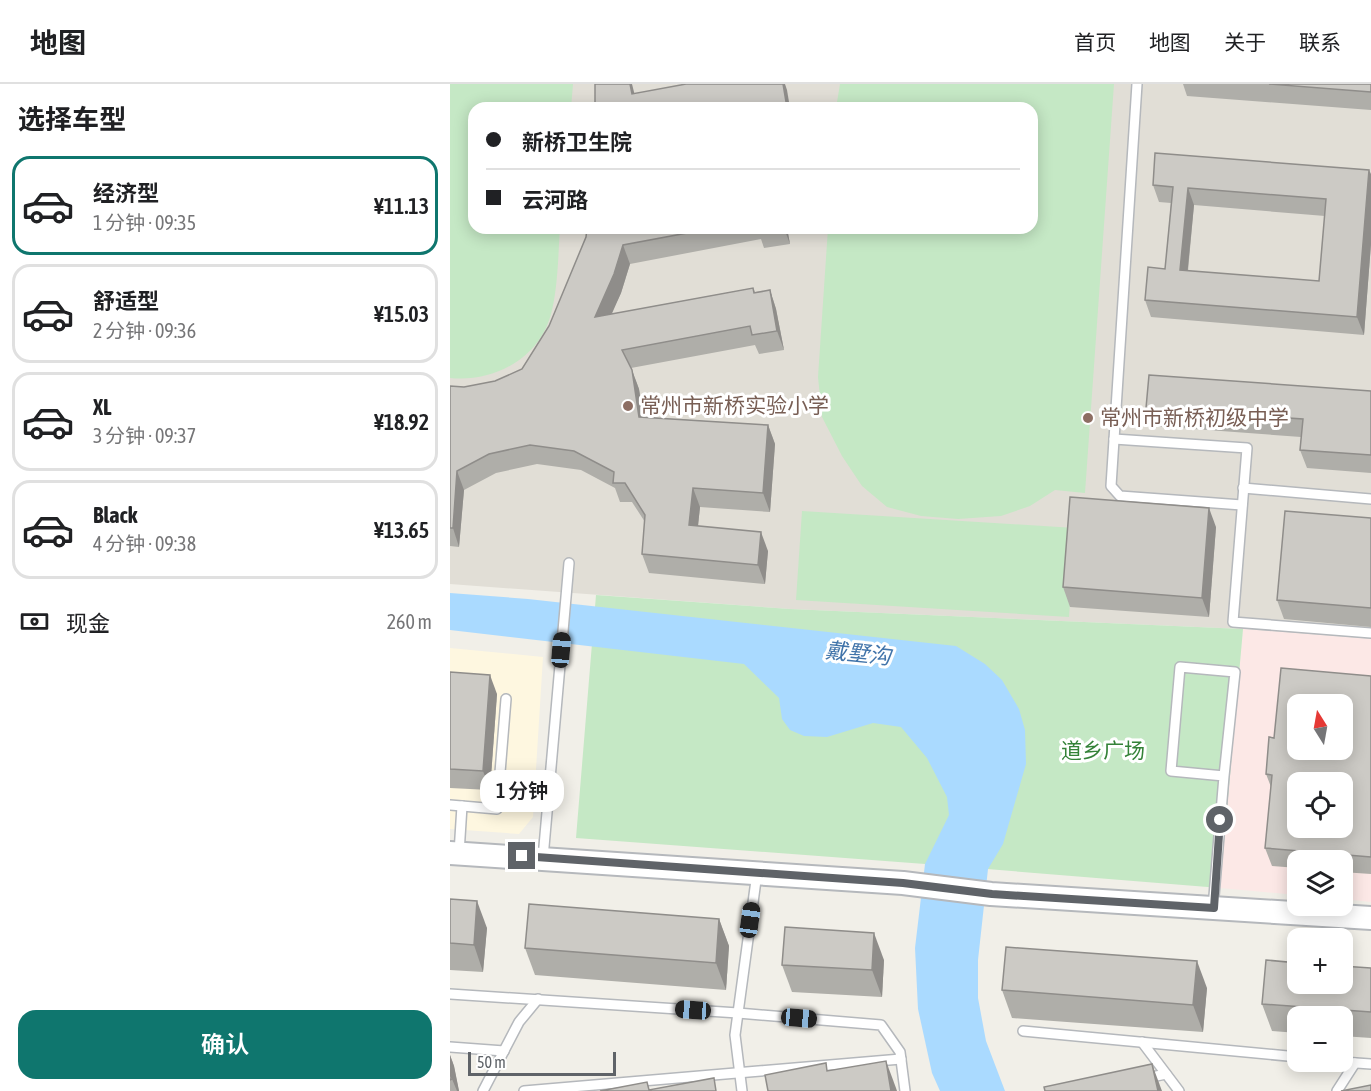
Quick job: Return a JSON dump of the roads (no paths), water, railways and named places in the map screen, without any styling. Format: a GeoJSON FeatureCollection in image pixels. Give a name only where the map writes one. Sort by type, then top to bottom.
{"type":"FeatureCollection","features":[{"type":"Feature","properties":{"kind":"street"},"geometry":{"type":"LineString","coordinates":[[454,853],[903,883],[992,894],[1371,918]]}},
{"type":"Feature","properties":{"kind":"lane"},"geometry":{"type":"LineString","coordinates":[[1137,84],[1111,486],[1120,496],[1242,505]]}},
{"type":"Feature","properties":{"kind":"lane"},"geometry":{"type":"LineString","coordinates":[[1114,439],[1247,448],[1233,622],[1371,633]]}},
{"type":"Feature","properties":{"kind":"lane"},"geometry":{"type":"LineString","coordinates":[[1243,488],[1371,499]]}},
{"type":"Feature","properties":{"kind":"lane"},"geometry":{"type":"LineString","coordinates":[[543,858],[569,563]]}},
{"type":"Feature","properties":{"kind":"lane"},"geometry":{"type":"LineString","coordinates":[[1214,908],[1235,672],[1180,667],[1171,771],[1224,776]]}},
{"type":"Feature","properties":{"kind":"lane"},"geometry":{"type":"LineString","coordinates":[[450,805],[497,809],[506,699]]}},
{"type":"Feature","properties":{"kind":"lane"},"geometry":{"type":"LineString","coordinates":[[454,853],[462,806]]}},
{"type":"Feature","properties":{"kind":"lane"},"geometry":{"type":"LineString","coordinates":[[742,1091],[735,1035],[757,873]]}},
{"type":"Feature","properties":{"kind":"lane"},"geometry":{"type":"LineString","coordinates":[[450,994],[881,1025],[900,1052],[905,1091]]}},
{"type":"Feature","properties":{"kind":"lane"},"geometry":{"type":"LineString","coordinates":[[483,1091],[519,1022],[538,999]]}},
{"type":"Feature","properties":{"kind":"lane"},"geometry":{"type":"LineString","coordinates":[[1023,1031],[1287,1056]]}},
{"type":"Feature","properties":{"kind":"lane"},"geometry":{"type":"LineString","coordinates":[[1142,1042],[1179,1091]]}},
{"type":"Feature","properties":{"kind":"lane"},"geometry":{"type":"LineString","coordinates":[[450,1047],[504,1051]]}},
{"type":"Feature","properties":{"kind":"lane"},"geometry":{"type":"LineString","coordinates":[[524,1091],[901,1059]]}},
{"type":"Feature","properties":{"kind":"lane"},"geometry":{"type":"LineString","coordinates":[[1337,1091],[1355,1063],[1371,1064]]}},
{"type":"Feature","properties":{"kind":"lane"},"geometry":{"type":"LineString","coordinates":[[1135,1080],[1166,1074]]}},
{"type":"Feature","properties":{"kind":"water","name":"戴墅沟"},"geometry":{"type":"Polygon","coordinates":[[[450,593],[528,599],[956,646],[985,664],[1002,680],[1019,709],[1025,730],[1026,764],[1003,844],[988,869],[978,960],[978,998],[986,1041],[1005,1091],[940,1091],[932,1073],[918,1009],[915,948],[925,864],[949,815],[947,797],[927,758],[901,727],[873,723],[827,737],[804,736],[790,730],[782,719],[779,698],[744,664],[450,630],[450,593]]]}},
{"type":"Feature","properties":{"kind":"place","name":"常州市新桥实验小学"},"geometry":{"type":"Point","coordinates":[628,406]}},
{"type":"Feature","properties":{"kind":"place","name":"常州市新桥初级中学"},"geometry":{"type":"Point","coordinates":[1088,418]}},
{"type":"Feature","properties":{"kind":"park label","name":"道乡广场"},"geometry":{"type":"Point","coordinates":[1103,751]}}]}
